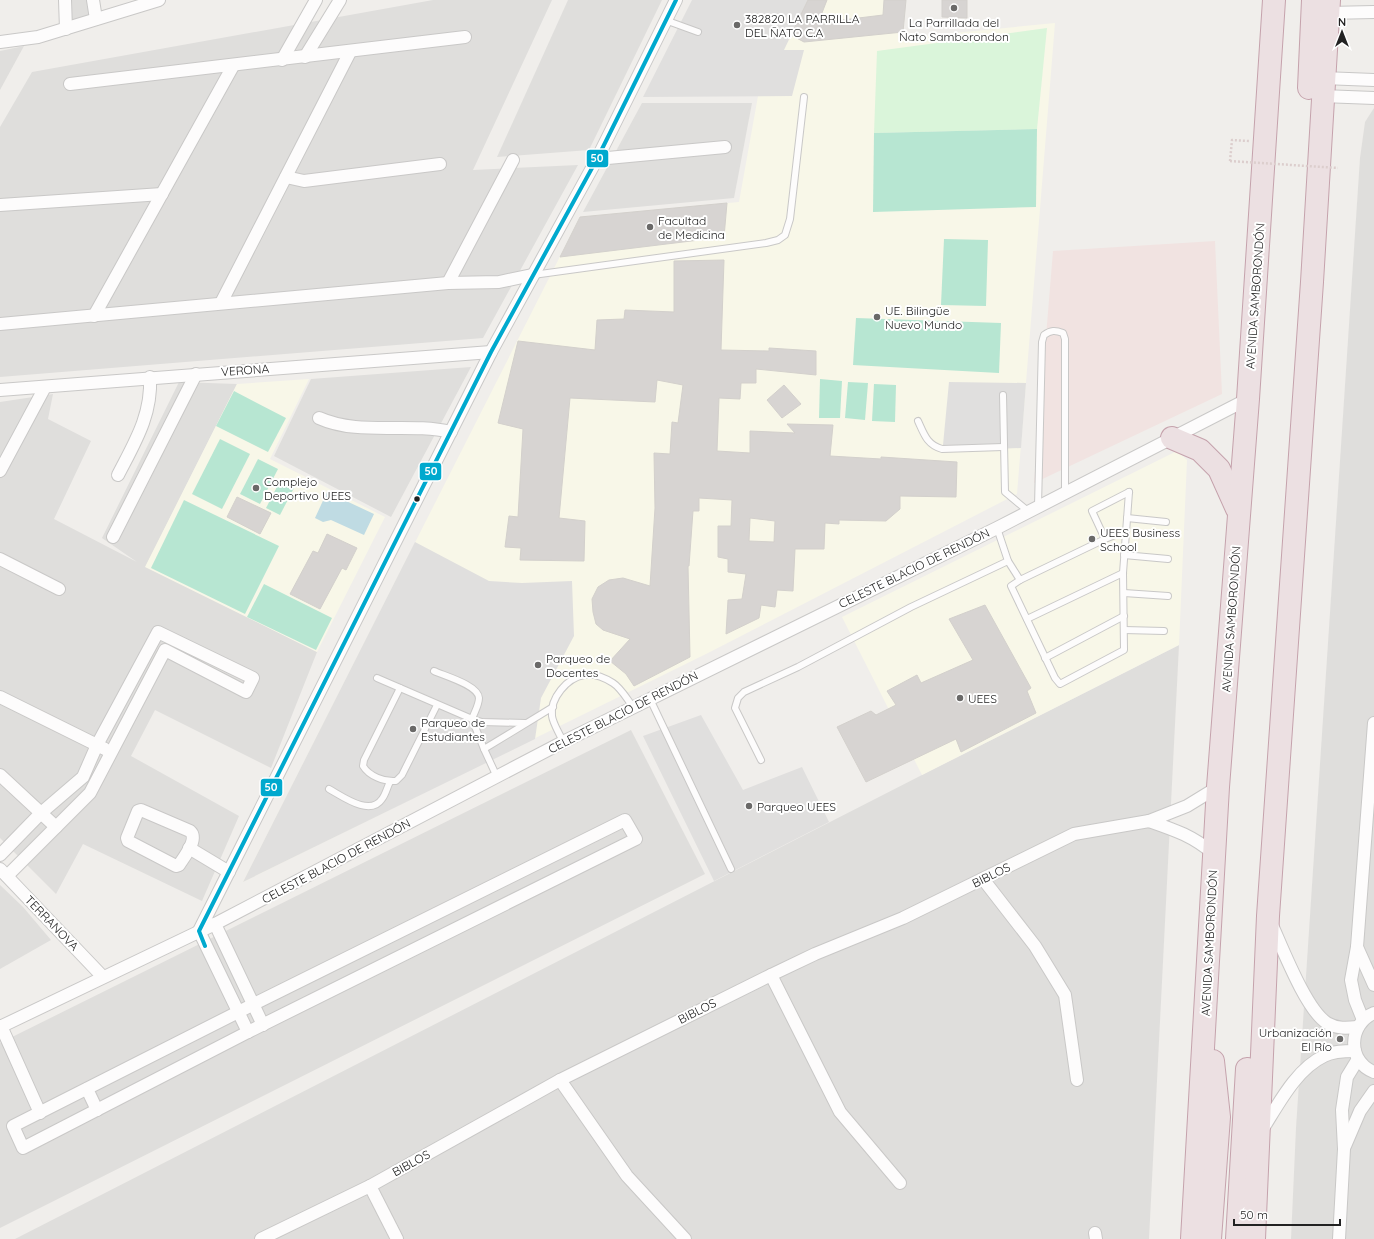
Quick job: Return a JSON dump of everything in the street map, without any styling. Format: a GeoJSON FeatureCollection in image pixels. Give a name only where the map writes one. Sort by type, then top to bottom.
{"type":"FeatureCollection","features":[{"type":"Feature","properties":{"kind":"highway","name":"AVENIDA SAMBORONDÓN"},"geometry":{"type":"LineString","coordinates":[[1192,1239],[1218,787],[1238,512],[1248,399],[1275,2]]}},
{"type":"Feature","properties":{"kind":"highway"},"geometry":{"type":"LineString","coordinates":[[1254,1239],[1268,916],[1323,87],[1323,4]]}},
{"type":"Feature","properties":{"kind":"highway"},"geometry":{"type":"LineString","coordinates":[[1316,203],[1308,80],[1323,4]]}},
{"type":"Feature","properties":{"kind":"highway"},"geometry":{"type":"LineString","coordinates":[[1172,438],[1200,450],[1219,469],[1238,512]]}},
{"type":"Feature","properties":{"kind":"highway"},"geometry":{"type":"LineString","coordinates":[[1237,1239],[1247,1062],[1265,969]]}},
{"type":"Feature","properties":{"kind":"highway"},"geometry":{"type":"LineString","coordinates":[[1206,990],[1219,1117],[1210,1239]]}},
{"type":"Feature","properties":{"kind":"street"},"geometry":{"type":"LineString","coordinates":[[65,0],[66,29]]}},
{"type":"Feature","properties":{"kind":"street"},"geometry":{"type":"LineString","coordinates":[[93,0],[96,19]]}},
{"type":"Feature","properties":{"kind":"street"},"geometry":{"type":"LineString","coordinates":[[0,42],[38,37],[159,0]]}},
{"type":"Feature","properties":{"kind":"street"},"geometry":{"type":"LineString","coordinates":[[282,60],[316,0]]}},
{"type":"Feature","properties":{"kind":"street"},"geometry":{"type":"LineString","coordinates":[[305,58],[340,0]]}},
{"type":"Feature","properties":{"kind":"street"},"geometry":{"type":"LineString","coordinates":[[248,1032],[199,931],[491,352],[597,159],[676,0]]}},
{"type":"Feature","properties":{"kind":"street"},"geometry":{"type":"LineString","coordinates":[[1323,4],[1373,8]]}},
{"type":"Feature","properties":{"kind":"street"},"geometry":{"type":"LineString","coordinates":[[70,84],[305,58],[465,37]]}},
{"type":"Feature","properties":{"kind":"street"},"geometry":{"type":"LineString","coordinates":[[221,303],[350,52]]}},
{"type":"Feature","properties":{"kind":"street"},"geometry":{"type":"LineString","coordinates":[[94,316],[233,66]]}},
{"type":"Feature","properties":{"kind":"street"},"geometry":{"type":"LineString","coordinates":[[1323,87],[1374,80]]}},
{"type":"Feature","properties":{"kind":"street"},"geometry":{"type":"LineString","coordinates":[[1323,87],[1374,98]]}},
{"type":"Feature","properties":{"kind":"street"},"geometry":{"type":"LineString","coordinates":[[597,159],[725,147]]}},
{"type":"Feature","properties":{"kind":"street"},"geometry":{"type":"LineString","coordinates":[[448,283],[514,160]]}},
{"type":"Feature","properties":{"kind":"street"},"geometry":{"type":"LineString","coordinates":[[286,177],[304,180],[440,164]]}},
{"type":"Feature","properties":{"kind":"street"},"geometry":{"type":"LineString","coordinates":[[0,205],[162,194]]}},
{"type":"Feature","properties":{"kind":"street"},"geometry":{"type":"LineString","coordinates":[[0,324],[448,283],[499,282],[532,275]]}},
{"type":"Feature","properties":{"kind":"street","name":"VERONA"},"geometry":{"type":"LineString","coordinates":[[0,390],[150,377],[491,352]]}},
{"type":"Feature","properties":{"kind":"street"},"geometry":{"type":"LineString","coordinates":[[113,537],[196,374]]}},
{"type":"Feature","properties":{"kind":"street"},"geometry":{"type":"LineString","coordinates":[[118,475],[144,423],[151,393],[150,377]]}},
{"type":"Feature","properties":{"kind":"street"},"geometry":{"type":"LineString","coordinates":[[0,471],[45,387]]}},
{"type":"Feature","properties":{"kind":"street","name":"CELESTE BLACIO DE RENDÓN"},"geometry":{"type":"LineString","coordinates":[[1,1027],[215,924],[563,742],[997,528],[1248,399]]}},
{"type":"Feature","properties":{"kind":"street"},"geometry":{"type":"LineString","coordinates":[[319,418],[337,424],[351,426],[430,428],[451,432]]}},
{"type":"Feature","properties":{"kind":"street"},"geometry":{"type":"LineString","coordinates":[[0,559],[59,589]]}},
{"type":"Feature","properties":{"kind":"street"},"geometry":{"type":"LineString","coordinates":[[0,855],[40,813],[83,777],[98,745],[158,632],[253,678],[246,692],[165,650],[90,793],[56,827],[2,871]]}},
{"type":"Feature","properties":{"kind":"street"},"geometry":{"type":"LineString","coordinates":[[0,697],[111,751]]}},
{"type":"Feature","properties":{"kind":"street"},"geometry":{"type":"LineString","coordinates":[[1374,723],[1357,947],[1352,980],[1360,1023],[1353,1043],[1356,1055],[1363,1065],[1374,1072]]}},
{"type":"Feature","properties":{"kind":"street"},"geometry":{"type":"LineString","coordinates":[[0,775],[56,827]]}},
{"type":"Feature","properties":{"kind":"street","name":"BIBLOS"},"geometry":{"type":"LineString","coordinates":[[261,1239],[370,1186],[560,1080],[771,974],[815,954],[903,918],[1074,834],[1148,821],[1187,806],[1218,787]]}},
{"type":"Feature","properties":{"kind":"street"},"geometry":{"type":"LineString","coordinates":[[144,810],[190,831],[194,838],[189,848],[179,865],[176,866],[133,845],[127,838],[138,811],[144,810]]}},
{"type":"Feature","properties":{"kind":"street"},"geometry":{"type":"LineString","coordinates":[[625,820],[636,839],[539,887],[263,1024],[23,1148],[13,1126],[254,1004],[625,820]]}},
{"type":"Feature","properties":{"kind":"street","name":"BIBLOS"},"geometry":{"type":"LineString","coordinates":[[1148,821],[1184,833],[1200,842],[1214,854]]}},
{"type":"Feature","properties":{"kind":"street"},"geometry":{"type":"LineString","coordinates":[[189,848],[229,872]]}},
{"type":"Feature","properties":{"kind":"street"},"geometry":{"type":"LineString","coordinates":[[529,868],[539,887]]}},
{"type":"Feature","properties":{"kind":"street","name":"TERRANOVA"},"geometry":{"type":"LineString","coordinates":[[2,871],[103,977]]}},
{"type":"Feature","properties":{"kind":"street"},"geometry":{"type":"LineString","coordinates":[[983,879],[1035,946],[1065,995],[1077,1080]]}},
{"type":"Feature","properties":{"kind":"street"},"geometry":{"type":"LineString","coordinates":[[466,899],[476,919]]}},
{"type":"Feature","properties":{"kind":"street"},"geometry":{"type":"LineString","coordinates":[[1268,916],[1294,972],[1317,1014],[1327,1023],[1340,1028],[1360,1023],[1374,1013]]}},
{"type":"Feature","properties":{"kind":"street"},"geometry":{"type":"LineString","coordinates":[[215,924],[263,1024]]}},
{"type":"Feature","properties":{"kind":"street"},"geometry":{"type":"LineString","coordinates":[[398,933],[409,952]]}},
{"type":"Feature","properties":{"kind":"street"},"geometry":{"type":"LineString","coordinates":[[1357,947],[1374,985]]}},
{"type":"Feature","properties":{"kind":"street"},"geometry":{"type":"LineString","coordinates":[[332,966],[342,985]]}},
{"type":"Feature","properties":{"kind":"street"},"geometry":{"type":"LineString","coordinates":[[771,974],[840,1112],[900,1183]]}},
{"type":"Feature","properties":{"kind":"street"},"geometry":{"type":"LineString","coordinates":[[1,1027],[40,1113]]}},
{"type":"Feature","properties":{"kind":"street"},"geometry":{"type":"LineString","coordinates":[[1259,1135],[1284,1096],[1301,1074],[1315,1061],[1326,1055],[1356,1055]]}},
{"type":"Feature","properties":{"kind":"street"},"geometry":{"type":"LineString","coordinates":[[1339,1239],[1344,1149],[1342,1110],[1347,1077],[1356,1055]]}},
{"type":"Feature","properties":{"kind":"street"},"geometry":{"type":"LineString","coordinates":[[152,1056],[162,1076]]}},
{"type":"Feature","properties":{"kind":"street"},"geometry":{"type":"LineString","coordinates":[[560,1080],[627,1176],[685,1239]]}},
{"type":"Feature","properties":{"kind":"street"},"geometry":{"type":"LineString","coordinates":[[87,1089],[96,1110]]}},
{"type":"Feature","properties":{"kind":"street"},"geometry":{"type":"LineString","coordinates":[[1344,1149],[1360,1111],[1374,1091]]}},
{"type":"Feature","properties":{"kind":"street"},"geometry":{"type":"LineString","coordinates":[[370,1186],[397,1239]]}},
{"type":"Feature","properties":{"kind":"lane"},"geometry":{"type":"LineString","coordinates":[[665,20],[698,32]]}},
{"type":"Feature","properties":{"kind":"lane"},"geometry":{"type":"LineString","coordinates":[[532,275],[766,242],[778,240],[785,236],[790,219],[804,97]]}},
{"type":"Feature","properties":{"kind":"lane"},"geometry":{"type":"LineString","coordinates":[[1003,395],[1005,492],[1033,509],[1042,342],[1044,335],[1050,331],[1056,330],[1062,333],[1065,339],[1065,492]]}},
{"type":"Feature","properties":{"kind":"lane"},"geometry":{"type":"LineString","coordinates":[[918,420],[929,444],[934,447],[942,449],[1003,447]]}},
{"type":"Feature","properties":{"kind":"lane"},"geometry":{"type":"LineString","coordinates":[[1105,539],[1092,511],[1129,492],[1123,573],[1124,650],[1060,684],[1054,678],[1011,586],[1020,580],[1105,539],[1125,531]]}},
{"type":"Feature","properties":{"kind":"lane"},"geometry":{"type":"LineString","coordinates":[[1127,518],[1166,522]]}},
{"type":"Feature","properties":{"kind":"lane"},"geometry":{"type":"LineString","coordinates":[[997,528],[1008,560],[1020,580]]}},
{"type":"Feature","properties":{"kind":"lane"},"geometry":{"type":"LineString","coordinates":[[1124,555],[1168,559]]}},
{"type":"Feature","properties":{"kind":"lane"},"geometry":{"type":"LineString","coordinates":[[761,760],[735,708],[738,698],[744,692],[798,667],[911,607],[1008,560]]}},
{"type":"Feature","properties":{"kind":"lane"},"geometry":{"type":"LineString","coordinates":[[1027,619],[1123,573]]}},
{"type":"Feature","properties":{"kind":"lane"},"geometry":{"type":"LineString","coordinates":[[1124,593],[1168,596]]}},
{"type":"Feature","properties":{"kind":"lane"},"geometry":{"type":"LineString","coordinates":[[1045,658],[1124,616]]}},
{"type":"Feature","properties":{"kind":"lane"},"geometry":{"type":"LineString","coordinates":[[1124,630],[1164,631]]}},
{"type":"Feature","properties":{"kind":"lane"},"geometry":{"type":"LineString","coordinates":[[434,671],[470,686],[476,691],[479,697],[472,720],[497,777]]}},
{"type":"Feature","properties":{"kind":"lane"},"geometry":{"type":"LineString","coordinates":[[563,742],[552,717],[553,707],[557,695],[567,684],[584,675],[600,676],[615,684],[633,707]]}},
{"type":"Feature","properties":{"kind":"lane"},"geometry":{"type":"LineString","coordinates":[[377,678],[472,720],[482,722],[525,722]]}},
{"type":"Feature","properties":{"kind":"lane"},"geometry":{"type":"LineString","coordinates":[[400,688],[364,760],[363,766],[366,770],[390,782],[396,781],[402,775],[437,705]]}},
{"type":"Feature","properties":{"kind":"lane"},"geometry":{"type":"LineString","coordinates":[[650,699],[731,869]]}},
{"type":"Feature","properties":{"kind":"lane"},"geometry":{"type":"LineString","coordinates":[[484,749],[525,722],[553,707]]}},
{"type":"Feature","properties":{"kind":"lane"},"geometry":{"type":"LineString","coordinates":[[329,789],[364,807],[373,806],[382,800],[390,782]]}},
{"type":"Feature","properties":{"kind":"path"},"geometry":{"type":"LineString","coordinates":[[1232,140],[1230,161],[1338,168]]}},
{"type":"Feature","properties":{"kind":"shaded area"},"geometry":{"type":"Polygon","coordinates":[[[67,0],[93,0],[96,19],[66,29],[67,0]]]}},
{"type":"Feature","properties":{"kind":"shaded area"},"geometry":{"type":"Polygon","coordinates":[[[433,0],[552,0],[473,170],[578,165],[483,338],[0,377],[0,127],[32,72],[433,0]]]}},
{"type":"Feature","properties":{"kind":"shaded area"},"geometry":{"type":"Polygon","coordinates":[[[568,0],[662,0],[589,150],[497,157],[568,0]]]}},
{"type":"Feature","properties":{"kind":"shaded area"},"geometry":{"type":"Polygon","coordinates":[[[692,0],[905,0],[903,38],[1055,23],[1017,494],[708,653],[243,882],[580,217],[739,202],[758,96],[692,0]]]}},
{"type":"Feature","properties":{"kind":"shaded area","name":"382820 LA PARRILLA DEL ÑATO C.A"},"geometry":{"type":"Polygon","coordinates":[[[692,0],[808,0],[784,50],[804,50],[792,96],[643,97],[692,0]]]}},
{"type":"Feature","properties":{"kind":"shaded area"},"geometry":{"type":"Polygon","coordinates":[[[24,46],[0,90],[0,51],[24,46]]]}},
{"type":"Feature","properties":{"kind":"shaded area"},"geometry":{"type":"Polygon","coordinates":[[[642,103],[752,103],[734,198],[583,212],[642,103]]]}},
{"type":"Feature","properties":{"kind":"shaded area"},"geometry":{"type":"Polygon","coordinates":[[[1374,108],[1374,1239],[1291,1239],[1296,1128],[1360,158],[1365,122],[1374,108]]]}},
{"type":"Feature","properties":{"kind":"shaded area"},"geometry":{"type":"Polygon","coordinates":[[[1215,241],[1222,394],[1034,483],[1053,251],[1215,241]]]}},
{"type":"Feature","properties":{"kind":"shaded area"},"geometry":{"type":"Polygon","coordinates":[[[471,367],[391,517],[274,456],[311,379],[471,367]]]}},
{"type":"Feature","properties":{"kind":"shaded area","name":"Complejo Deportivo UEES"},"geometry":{"type":"Polygon","coordinates":[[[309,379],[270,459],[385,517],[317,652],[145,567],[237,384],[309,379]]]}},
{"type":"Feature","properties":{"kind":"shaded area"},"geometry":{"type":"Polygon","coordinates":[[[179,382],[237,384],[146,566],[317,652],[271,768],[155,710],[131,756],[239,816],[202,901],[83,844],[56,894],[0,838],[0,402],[53,394],[48,419],[91,441],[54,519],[137,562],[102,538],[179,382]]]}},
{"type":"Feature","properties":{"kind":"shaded area"},"geometry":{"type":"Polygon","coordinates":[[[949,382],[1026,383],[1021,448],[972,450],[943,445],[949,382]]]}},
{"type":"Feature","properties":{"kind":"shaded area","name":"UEES Business School"},"geometry":{"type":"Polygon","coordinates":[[[1177,451],[1187,460],[1179,645],[922,775],[842,617],[1177,451]]]}},
{"type":"Feature","properties":{"kind":"shaded area","name":"Parqueo de Estudiantes"},"geometry":{"type":"Polygon","coordinates":[[[415,542],[489,581],[522,583],[572,581],[574,636],[541,698],[535,739],[243,882],[415,542]]]}},
{"type":"Feature","properties":{"kind":"shaded area"},"geometry":{"type":"Polygon","coordinates":[[[1179,645],[1149,1239],[15,1239],[922,775],[1179,645]]]}},
{"type":"Feature","properties":{"kind":"shaded area","name":"Parqueo UEES"},"geometry":{"type":"Polygon","coordinates":[[[701,715],[743,790],[802,767],[829,822],[714,881],[643,736],[701,715]]]}},
{"type":"Feature","properties":{"kind":"shaded area"},"geometry":{"type":"Polygon","coordinates":[[[631,730],[705,874],[0,1228],[0,1043],[631,730]]]}},
{"type":"Feature","properties":{"kind":"shaded area"},"geometry":{"type":"Polygon","coordinates":[[[0,885],[23,907],[51,940],[0,969],[0,885]]]}},
{"type":"Feature","properties":{"kind":"green space"},"geometry":{"type":"Polygon","coordinates":[[[1047,28],[1037,129],[874,133],[877,51],[1047,28]]]}},
{"type":"Feature","properties":{"kind":"green space"},"geometry":{"type":"Polygon","coordinates":[[[1037,129],[1036,207],[873,212],[874,133],[1037,129]]]}},
{"type":"Feature","properties":{"kind":"green space"},"geometry":{"type":"Polygon","coordinates":[[[944,239],[988,240],[986,306],[941,305],[944,239]]]}},
{"type":"Feature","properties":{"kind":"green space"},"geometry":{"type":"Polygon","coordinates":[[[856,318],[1001,323],[999,373],[853,365],[856,318]]]}},
{"type":"Feature","properties":{"kind":"green space"},"geometry":{"type":"Polygon","coordinates":[[[820,379],[842,381],[840,418],[819,418],[820,379]]]}},
{"type":"Feature","properties":{"kind":"green space"},"geometry":{"type":"Polygon","coordinates":[[[848,382],[868,383],[865,420],[845,418],[848,382]]]}},
{"type":"Feature","properties":{"kind":"green space"},"geometry":{"type":"Polygon","coordinates":[[[874,384],[896,385],[895,422],[872,421],[874,384]]]}},
{"type":"Feature","properties":{"kind":"green space"},"geometry":{"type":"Polygon","coordinates":[[[234,391],[286,418],[268,452],[216,426],[234,391]]]}},
{"type":"Feature","properties":{"kind":"green space"},"geometry":{"type":"Polygon","coordinates":[[[220,439],[250,454],[222,509],[192,494],[220,439]]]}},
{"type":"Feature","properties":{"kind":"green space"},"geometry":{"type":"Polygon","coordinates":[[[258,459],[278,469],[260,504],[240,494],[258,459]]]}},
{"type":"Feature","properties":{"kind":"green space"},"geometry":{"type":"Polygon","coordinates":[[[280,481],[294,488],[280,515],[266,508],[280,481]]]}},
{"type":"Feature","properties":{"kind":"green space"},"geometry":{"type":"Polygon","coordinates":[[[184,500],[279,546],[245,614],[151,568],[184,500]]]}},
{"type":"Feature","properties":{"kind":"green space"},"geometry":{"type":"Polygon","coordinates":[[[264,584],[332,618],[316,650],[247,617],[264,584]]]}},
{"type":"Feature","properties":{"kind":"water"},"geometry":{"type":"Polygon","coordinates":[[[327,492],[374,514],[364,535],[331,520],[323,522],[315,518],[327,492]]]}},
{"type":"Feature","properties":{"kind":"building"},"geometry":{"type":"Polygon","coordinates":[[[808,0],[827,0],[818,23],[883,15],[884,0],[906,0],[903,32],[804,42],[791,35],[808,0]]]}},
{"type":"Feature","properties":{"kind":"building","name":"La Parrillada del Ñato Samborondon"},"geometry":{"type":"Polygon","coordinates":[[[942,0],[967,0],[967,18],[942,17],[942,0]]]}},
{"type":"Feature","properties":{"kind":"building","name":"Facultad de Medicina"},"geometry":{"type":"Polygon","coordinates":[[[727,203],[724,237],[560,257],[580,217],[727,203]]]}},
{"type":"Feature","properties":{"kind":"building"},"geometry":{"type":"Polygon","coordinates":[[[724,260],[721,350],[769,351],[769,348],[816,351],[816,375],[756,369],[756,383],[741,383],[740,399],[719,398],[717,451],[750,453],[750,431],[795,433],[787,424],[833,425],[830,456],[881,459],[881,457],[957,462],[956,497],[900,496],[900,509],[886,521],[839,520],[839,524],[825,523],[824,549],[795,549],[793,591],[777,590],[775,607],[761,605],[759,618],[726,634],[728,600],[742,599],[746,574],[728,572],[728,559],[718,557],[718,526],[731,526],[732,500],[699,498],[699,511],[693,511],[688,566],[690,657],[634,686],[626,674],[610,661],[630,639],[603,630],[596,624],[592,599],[598,587],[609,580],[623,578],[650,586],[655,508],[654,453],[670,454],[672,422],[678,423],[683,385],[657,380],[655,402],[570,398],[559,518],[585,521],[584,561],[520,560],[521,548],[505,547],[509,516],[518,517],[523,429],[498,423],[518,341],[595,350],[597,320],[624,319],[625,310],[674,312],[674,261],[724,260]],[[750,518],[749,541],[774,542],[775,521],[750,518]]]}},
{"type":"Feature","properties":{"kind":"building"},"geometry":{"type":"Polygon","coordinates":[[[784,385],[801,404],[782,418],[767,400],[784,385]]]}},
{"type":"Feature","properties":{"kind":"building"},"geometry":{"type":"Polygon","coordinates":[[[237,497],[271,513],[260,534],[227,517],[237,497]]]}},
{"type":"Feature","properties":{"kind":"building"},"geometry":{"type":"Polygon","coordinates":[[[327,534],[357,548],[346,570],[342,568],[320,609],[290,594],[313,551],[318,553],[327,534]]]}},
{"type":"Feature","properties":{"kind":"building","name":"UEES"},"geometry":{"type":"Polygon","coordinates":[[[985,605],[1031,688],[1027,691],[1036,713],[961,752],[956,739],[866,782],[837,727],[871,711],[876,715],[896,705],[887,691],[917,675],[921,683],[973,660],[949,619],[985,605]]]}},
{"type":"Feature","properties":{"kind":"transit line","name":"50"},"geometry":{"type":"LineString","coordinates":[[205,946],[199,931],[491,352],[597,159],[676,0]]}},
{"type":"Feature","properties":{"kind":"place","name":"La Parrillada del Ñato Samborondon"},"geometry":{"type":"Point","coordinates":[954,8]}},
{"type":"Feature","properties":{"kind":"place","name":"382820 LA PARRILLA DEL ÑATO C.A"},"geometry":{"type":"Point","coordinates":[737,25]}},
{"type":"Feature","properties":{"kind":"place","name":"Facultad de Medicina"},"geometry":{"type":"Point","coordinates":[650,227]}},
{"type":"Feature","properties":{"kind":"place","name":"UE. Bilingüe Nuevo Mundo"},"geometry":{"type":"Point","coordinates":[877,317]}},
{"type":"Feature","properties":{"kind":"place","name":"Complejo Deportivo UEES"},"geometry":{"type":"Point","coordinates":[256,488]}},
{"type":"Feature","properties":{"kind":"place","name":"UEES Business School"},"geometry":{"type":"Point","coordinates":[1092,539]}},
{"type":"Feature","properties":{"kind":"place","name":"Parqueo de Docentes"},"geometry":{"type":"Point","coordinates":[538,665]}},
{"type":"Feature","properties":{"kind":"place","name":"UEES"},"geometry":{"type":"Point","coordinates":[960,698]}},
{"type":"Feature","properties":{"kind":"place","name":"Parqueo de Estudiantes"},"geometry":{"type":"Point","coordinates":[413,729]}},
{"type":"Feature","properties":{"kind":"place","name":"Parqueo UEES"},"geometry":{"type":"Point","coordinates":[749,806]}},
{"type":"Feature","properties":{"kind":"place","name":"Urbanización El Río"},"geometry":{"type":"Point","coordinates":[1340,1039]}}]}
